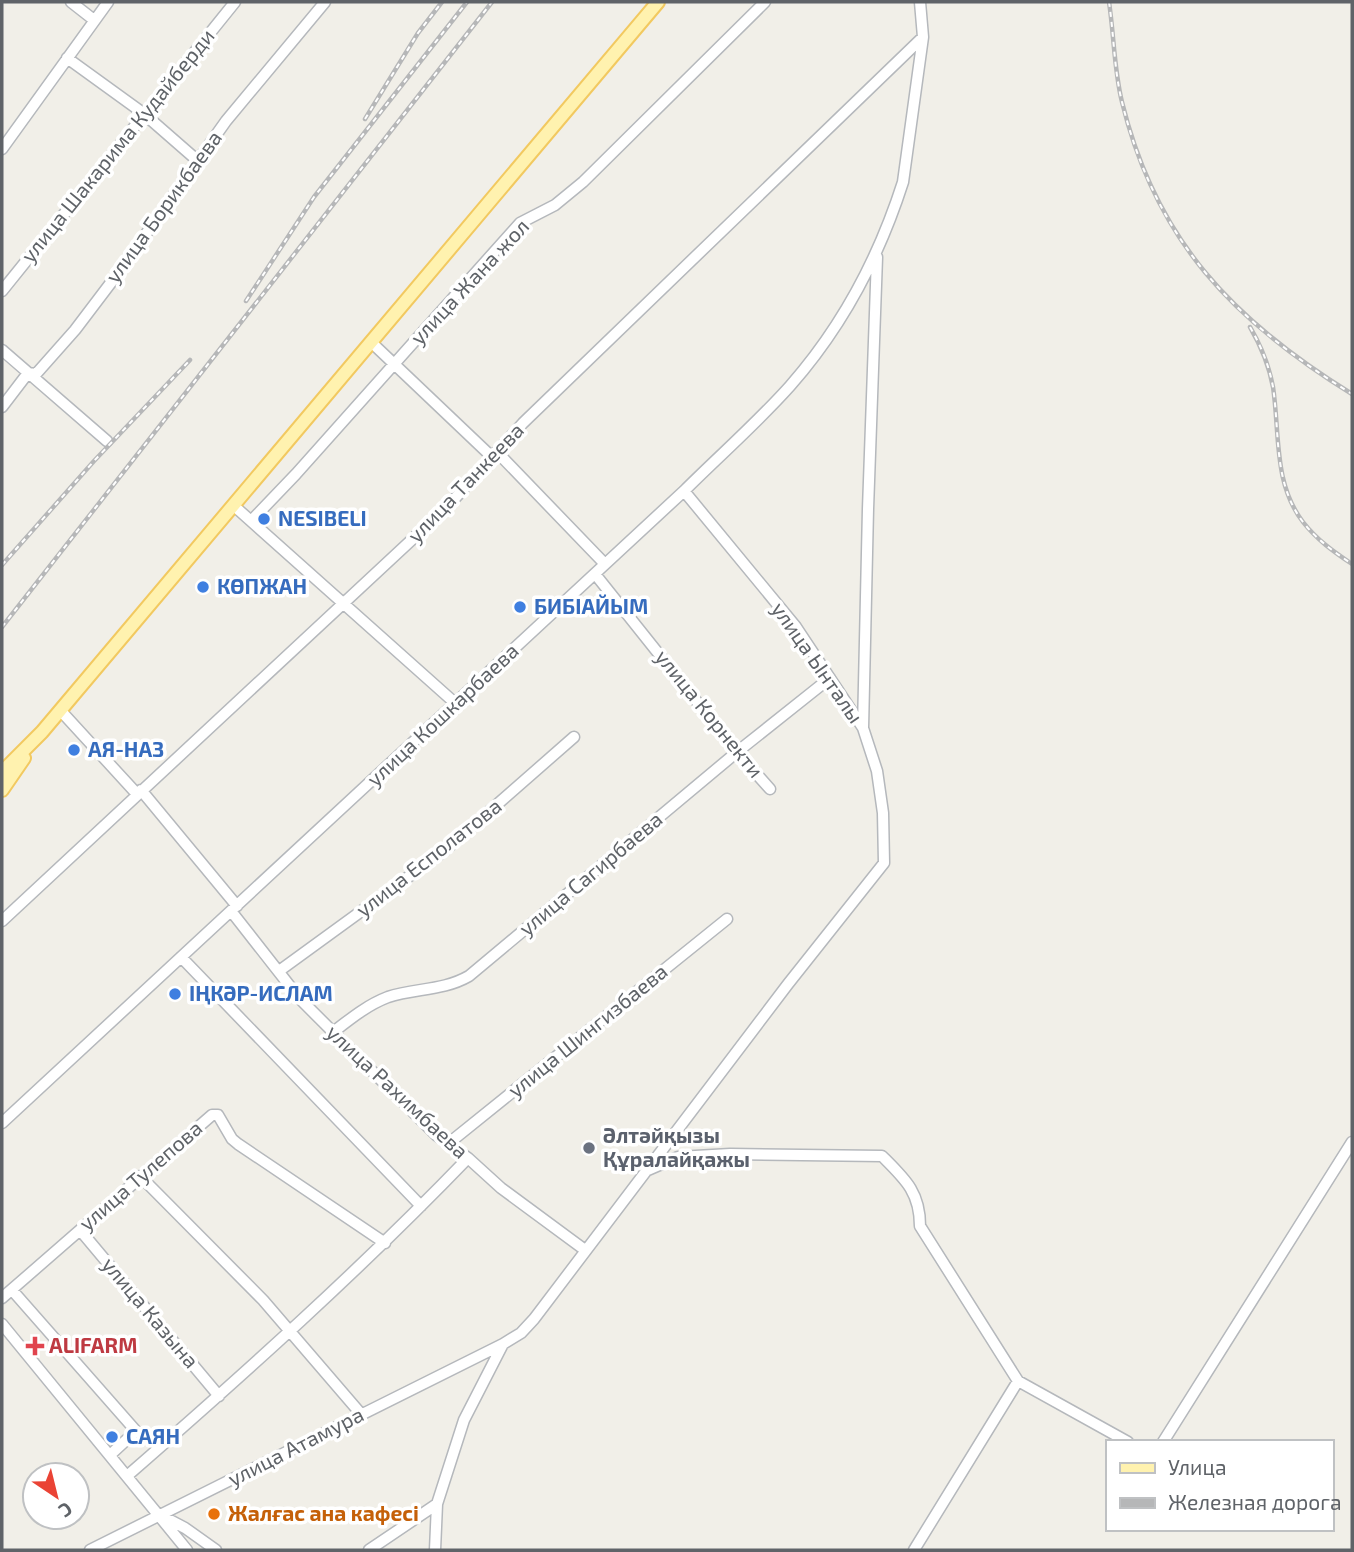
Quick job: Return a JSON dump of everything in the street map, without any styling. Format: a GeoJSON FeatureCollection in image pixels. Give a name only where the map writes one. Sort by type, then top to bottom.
{"type":"FeatureCollection","features":[{"type":"Feature","properties":{"kind":"main road"},"geometry":{"type":"LineString","coordinates":[[3,785],[60,710],[658,2]]}},
{"type":"Feature","properties":{"kind":"main road"},"geometry":{"type":"LineString","coordinates":[[2,772],[42,732]]}},
{"type":"Feature","properties":{"kind":"street"},"geometry":{"type":"LineString","coordinates":[[72,2],[94,20]]}},
{"type":"Feature","properties":{"kind":"street"},"geometry":{"type":"LineString","coordinates":[[2,149],[108,2]]}},
{"type":"Feature","properties":{"kind":"street","name":"улица Шакарима Кудайберди"},"geometry":{"type":"LineString","coordinates":[[2,291],[235,2]]}},
{"type":"Feature","properties":{"kind":"street","name":"улица Борикбаева"},"geometry":{"type":"LineString","coordinates":[[2,407],[28,373],[37,374],[75,330],[226,121],[325,2]]}},
{"type":"Feature","properties":{"kind":"street","name":"улица Жана жол"},"geometry":{"type":"LineString","coordinates":[[251,521],[520,223],[555,205],[583,183],[765,2]]}},
{"type":"Feature","properties":{"kind":"street","name":"улица Кошкарбаева"},"geometry":{"type":"LineString","coordinates":[[2,1123],[684,491],[790,385],[836,324],[877,253],[903,182],[923,37],[920,2]]}},
{"type":"Feature","properties":{"kind":"street","name":"улица Танкеева"},"geometry":{"type":"LineString","coordinates":[[2,921],[449,506],[523,423],[923,37]]}},
{"type":"Feature","properties":{"kind":"street"},"geometry":{"type":"LineString","coordinates":[[67,58],[143,113],[198,161]]}},
{"type":"Feature","properties":{"kind":"street"},"geometry":{"type":"LineString","coordinates":[[863,728],[867,509],[877,253]]}},
{"type":"Feature","properties":{"kind":"street"},"geometry":{"type":"LineString","coordinates":[[371,342],[494,455],[604,564]]}},
{"type":"Feature","properties":{"kind":"street"},"geometry":{"type":"LineString","coordinates":[[2,350],[107,441]]}},
{"type":"Feature","properties":{"kind":"street","name":"улица Ынталы"},"geometry":{"type":"LineString","coordinates":[[647,1171],[884,863],[883,813],[877,771],[863,728],[796,627],[684,491]]}},
{"type":"Feature","properties":{"kind":"street"},"geometry":{"type":"LineString","coordinates":[[233,505],[455,703]]}},
{"type":"Feature","properties":{"kind":"street","name":"улица Корнекти"},"geometry":{"type":"LineString","coordinates":[[595,574],[737,752],[770,789]]}},
{"type":"Feature","properties":{"kind":"street","name":"улица Сагирбаева"},"geometry":{"type":"LineString","coordinates":[[332,1032],[358,1013],[390,996],[455,984],[468,976],[830,678]]}},
{"type":"Feature","properties":{"kind":"street","name":"улица Рахимбаева"},"geometry":{"type":"LineString","coordinates":[[60,710],[139,792],[234,908],[300,999],[332,1032],[436,1135],[468,1158],[501,1188],[585,1250]]}},
{"type":"Feature","properties":{"kind":"street","name":"улица Есполатова"},"geometry":{"type":"LineString","coordinates":[[279,971],[444,851],[574,737]]}},
{"type":"Feature","properties":{"kind":"street","name":"улица Шингизбаева"},"geometry":{"type":"LineString","coordinates":[[449,1143],[726,919]]}},
{"type":"Feature","properties":{"kind":"street"},"geometry":{"type":"LineString","coordinates":[[181,957],[421,1206]]}},
{"type":"Feature","properties":{"kind":"street","name":"улица Тулепова"},"geometry":{"type":"LineString","coordinates":[[2,1298],[206,1119],[218,1115],[232,1139],[238,1144],[384,1242]]}},
{"type":"Feature","properties":{"kind":"street"},"geometry":{"type":"LineString","coordinates":[[1164,1440],[1352,1142]]}},
{"type":"Feature","properties":{"kind":"street"},"geometry":{"type":"LineString","coordinates":[[435,1550],[437,1504],[464,1420],[503,1344],[521,1333],[534,1319],[647,1171],[678,1157],[730,1154],[882,1156],[903,1177],[920,1205],[920,1226],[1018,1381],[1124,1440]]}},
{"type":"Feature","properties":{"kind":"street"},"geometry":{"type":"LineString","coordinates":[[127,1476],[290,1331],[468,1158]]}},
{"type":"Feature","properties":{"kind":"street"},"geometry":{"type":"LineString","coordinates":[[140,1176],[263,1300],[360,1414]]}},
{"type":"Feature","properties":{"kind":"street","name":"улица Казына"},"geometry":{"type":"LineString","coordinates":[[80,1230],[219,1396]]}},
{"type":"Feature","properties":{"kind":"street"},"geometry":{"type":"LineString","coordinates":[[12,1290],[136,1431],[110,1455]]}},
{"type":"Feature","properties":{"kind":"street"},"geometry":{"type":"LineString","coordinates":[[2,1324],[187,1550]]}},
{"type":"Feature","properties":{"kind":"street","name":"улица Атамура"},"geometry":{"type":"LineString","coordinates":[[90,1550],[503,1344]]}},
{"type":"Feature","properties":{"kind":"street"},"geometry":{"type":"LineString","coordinates":[[914,1550],[1018,1381]]}},
{"type":"Feature","properties":{"kind":"street"},"geometry":{"type":"LineString","coordinates":[[369,1550],[437,1504]]}},
{"type":"Feature","properties":{"kind":"street"},"geometry":{"type":"LineString","coordinates":[[160,1515],[185,1528],[216,1550]]}},
{"type":"Feature","properties":{"kind":"railway"},"geometry":{"type":"LineString","coordinates":[[365,119],[418,33],[442,2]]}},
{"type":"Feature","properties":{"kind":"railway"},"geometry":{"type":"LineString","coordinates":[[246,301],[314,197],[467,2]]}},
{"type":"Feature","properties":{"kind":"railway"},"geometry":{"type":"LineString","coordinates":[[2,627],[492,2]]}},
{"type":"Feature","properties":{"kind":"railway"},"geometry":{"type":"LineString","coordinates":[[1109,2],[1122,102],[1137,151],[1156,196],[1179,236],[1206,273],[1236,306],[1271,337],[1352,394]]}},
{"type":"Feature","properties":{"kind":"railway"},"geometry":{"type":"LineString","coordinates":[[1250,327],[1258,341],[1271,379],[1279,457],[1293,507],[1314,534],[1352,564]]}},
{"type":"Feature","properties":{"kind":"railway"},"geometry":{"type":"LineString","coordinates":[[2,565],[94,461],[190,360]]}},
{"type":"Feature","properties":{"kind":"place","name":"NESIBELI"},"geometry":{"type":"Point","coordinates":[264,519]}},
{"type":"Feature","properties":{"kind":"place","name":"КӨПЖАН"},"geometry":{"type":"Point","coordinates":[203,587]}},
{"type":"Feature","properties":{"kind":"place","name":"БИБІАЙЫМ"},"geometry":{"type":"Point","coordinates":[520,607]}},
{"type":"Feature","properties":{"kind":"place","name":"АЯ-НАЗ"},"geometry":{"type":"Point","coordinates":[74,750]}},
{"type":"Feature","properties":{"kind":"place","name":"ІҢКӘР-ИСЛАМ"},"geometry":{"type":"Point","coordinates":[175,994]}},
{"type":"Feature","properties":{"kind":"place","name":"Әлтәйқызы Құралайқажы"},"geometry":{"type":"Point","coordinates":[589,1148]}},
{"type":"Feature","properties":{"kind":"place","name":"ALIFARM"},"geometry":{"type":"Point","coordinates":[35,1346]}},
{"type":"Feature","properties":{"kind":"place","name":"САЯН"},"geometry":{"type":"Point","coordinates":[112,1437]}},
{"type":"Feature","properties":{"kind":"place","name":"Жалғас ана кафесі"},"geometry":{"type":"Point","coordinates":[214,1514]}}]}
